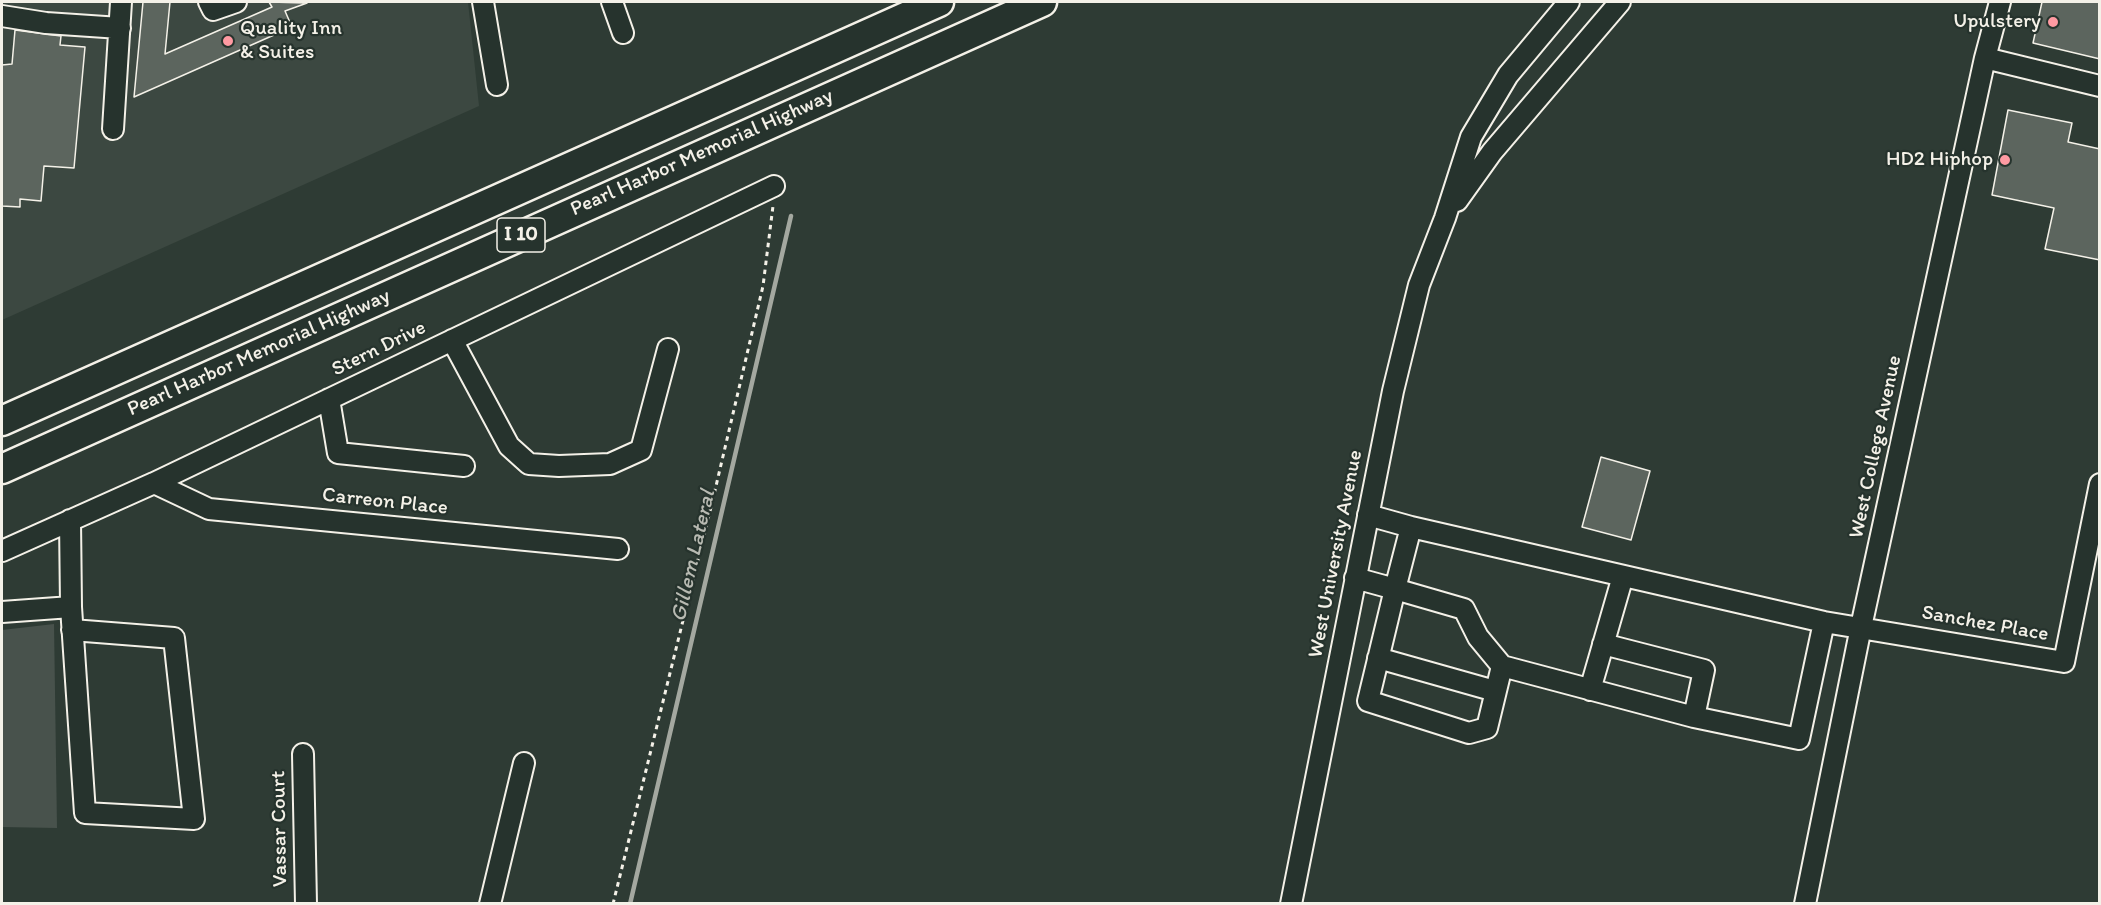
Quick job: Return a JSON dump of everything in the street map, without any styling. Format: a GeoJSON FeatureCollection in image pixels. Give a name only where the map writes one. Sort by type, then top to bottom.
{"type":"FeatureCollection","features":[{"type":"Feature","properties":{"kind":"highway","name":"Pearl Harbor Memorial Highway"},"geometry":{"type":"LineString","coordinates":[[2,421],[939,2]]}},
{"type":"Feature","properties":{"kind":"highway","name":"Pearl Harbor Memorial Highway"},"geometry":{"type":"LineString","coordinates":[[2,469],[1042,2]]}},
{"type":"Feature","properties":{"kind":"street"},"geometry":{"type":"LineString","coordinates":[[113,129],[122,2]]}},
{"type":"Feature","properties":{"kind":"street"},"geometry":{"type":"LineString","coordinates":[[209,2],[213,10],[236,2]]}},
{"type":"Feature","properties":{"kind":"street"},"geometry":{"type":"LineString","coordinates":[[483,2],[497,86]]}},
{"type":"Feature","properties":{"kind":"street"},"geometry":{"type":"LineString","coordinates":[[612,2],[623,33]]}},
{"type":"Feature","properties":{"kind":"street","name":"West University Avenue"},"geometry":{"type":"LineString","coordinates":[[1291,903],[1393,391],[1419,285],[1445,218],[1471,137],[1508,75],[1569,2]]}},
{"type":"Feature","properties":{"kind":"street","name":"West University Avenue"},"geometry":{"type":"LineString","coordinates":[[1445,218],[1492,152],[1620,2]]}},
{"type":"Feature","properties":{"kind":"street","name":"West College Avenue"},"geometry":{"type":"LineString","coordinates":[[1805,903],[1861,627],[1985,58],[2000,2]]}},
{"type":"Feature","properties":{"kind":"street"},"geometry":{"type":"LineString","coordinates":[[2,16],[46,23],[120,28]]}},
{"type":"Feature","properties":{"kind":"street"},"geometry":{"type":"LineString","coordinates":[[1985,58],[2100,87]]}},
{"type":"Feature","properties":{"kind":"street","name":"Stern Drive"},"geometry":{"type":"LineString","coordinates":[[2,551],[154,483],[774,186]]}},
{"type":"Feature","properties":{"kind":"street"},"geometry":{"type":"LineString","coordinates":[[452,340],[509,446],[529,464],[559,466],[610,464],[641,450],[668,349]]}},
{"type":"Feature","properties":{"kind":"street"},"geometry":{"type":"LineString","coordinates":[[329,399],[338,453],[464,466]]}},
{"type":"Feature","properties":{"kind":"street","name":"Carreon Place"},"geometry":{"type":"LineString","coordinates":[[154,483],[209,509],[618,549]]}},
{"type":"Feature","properties":{"kind":"street","name":"Sanchez Place"},"geometry":{"type":"LineString","coordinates":[[1861,627],[2064,662],[2100,484]]}},
{"type":"Feature","properties":{"kind":"street"},"geometry":{"type":"LineString","coordinates":[[1368,515],[1623,576],[1824,621],[1861,627]]}},
{"type":"Feature","properties":{"kind":"street"},"geometry":{"type":"LineString","coordinates":[[70,520],[72,630],[85,813],[194,819],[174,638],[72,630]]}},
{"type":"Feature","properties":{"kind":"street"},"geometry":{"type":"LineString","coordinates":[[1411,527],[1368,701],[1469,733],[1487,728],[1502,666]]}},
{"type":"Feature","properties":{"kind":"street"},"geometry":{"type":"LineString","coordinates":[[1590,690],[1623,576]]}},
{"type":"Feature","properties":{"kind":"street"},"geometry":{"type":"LineString","coordinates":[[1355,578],[1464,609],[1478,637],[1502,666],[1694,717],[1799,739],[1824,621]]}},
{"type":"Feature","properties":{"kind":"street"},"geometry":{"type":"LineString","coordinates":[[2,612],[71,607]]}},
{"type":"Feature","properties":{"kind":"street"},"geometry":{"type":"LineString","coordinates":[[1603,644],[1704,670],[1694,717]]}},
{"type":"Feature","properties":{"kind":"street"},"geometry":{"type":"LineString","coordinates":[[1378,658],[1496,691]]}},
{"type":"Feature","properties":{"kind":"street","name":"Vassar Court"},"geometry":{"type":"LineString","coordinates":[[303,754],[306,903]]}},
{"type":"Feature","properties":{"kind":"street"},"geometry":{"type":"LineString","coordinates":[[490,903],[524,764]]}},
{"type":"Feature","properties":{"kind":"path"},"geometry":{"type":"LineString","coordinates":[[613,903],[763,286],[773,212],[774,186]]}},
{"type":"Feature","properties":{"kind":"shaded area"},"geometry":{"type":"Polygon","coordinates":[[[2,2],[468,2],[479,106],[2,320],[2,2]]]}},
{"type":"Feature","properties":{"kind":"shaded area"},"geometry":{"type":"Polygon","coordinates":[[[54,624],[57,828],[2,827],[2,630],[54,624]]]}},
{"type":"Feature","properties":{"kind":"building","name":"Quality Inn & Suites"},"geometry":{"type":"Polygon","coordinates":[[[143,2],[170,2],[165,54],[272,7],[269,2],[307,3],[285,11],[292,27],[134,97],[143,2]]]}},
{"type":"Feature","properties":{"kind":"building"},"geometry":{"type":"Polygon","coordinates":[[[2042,2],[2100,2],[2100,59],[2033,43],[2042,2]]]}},
{"type":"Feature","properties":{"kind":"building"},"geometry":{"type":"Polygon","coordinates":[[[15,30],[61,36],[60,45],[85,47],[74,168],[44,166],[41,201],[20,199],[20,207],[2,206],[2,65],[12,64],[15,30]]]}},
{"type":"Feature","properties":{"kind":"building"},"geometry":{"type":"Polygon","coordinates":[[[2008,110],[2072,123],[2068,142],[2100,149],[2100,260],[2045,249],[2054,208],[1992,195],[2008,110]]]}},
{"type":"Feature","properties":{"kind":"building"},"geometry":{"type":"Polygon","coordinates":[[[1601,457],[1650,471],[1631,540],[1582,527],[1601,457]]]}},
{"type":"Feature","properties":{"kind":"waterway","name":"Gillem Lateral"},"geometry":{"type":"LineString","coordinates":[[630,904],[791,216]]}},
{"type":"Feature","properties":{"kind":"place","name":"Upulstery"},"geometry":{"type":"Point","coordinates":[2053,22]}},
{"type":"Feature","properties":{"kind":"place","name":"Quality Inn & Suites"},"geometry":{"type":"Point","coordinates":[228,41]}},
{"type":"Feature","properties":{"kind":"place","name":"HD2 Hiphop"},"geometry":{"type":"Point","coordinates":[2005,160]}}]}
